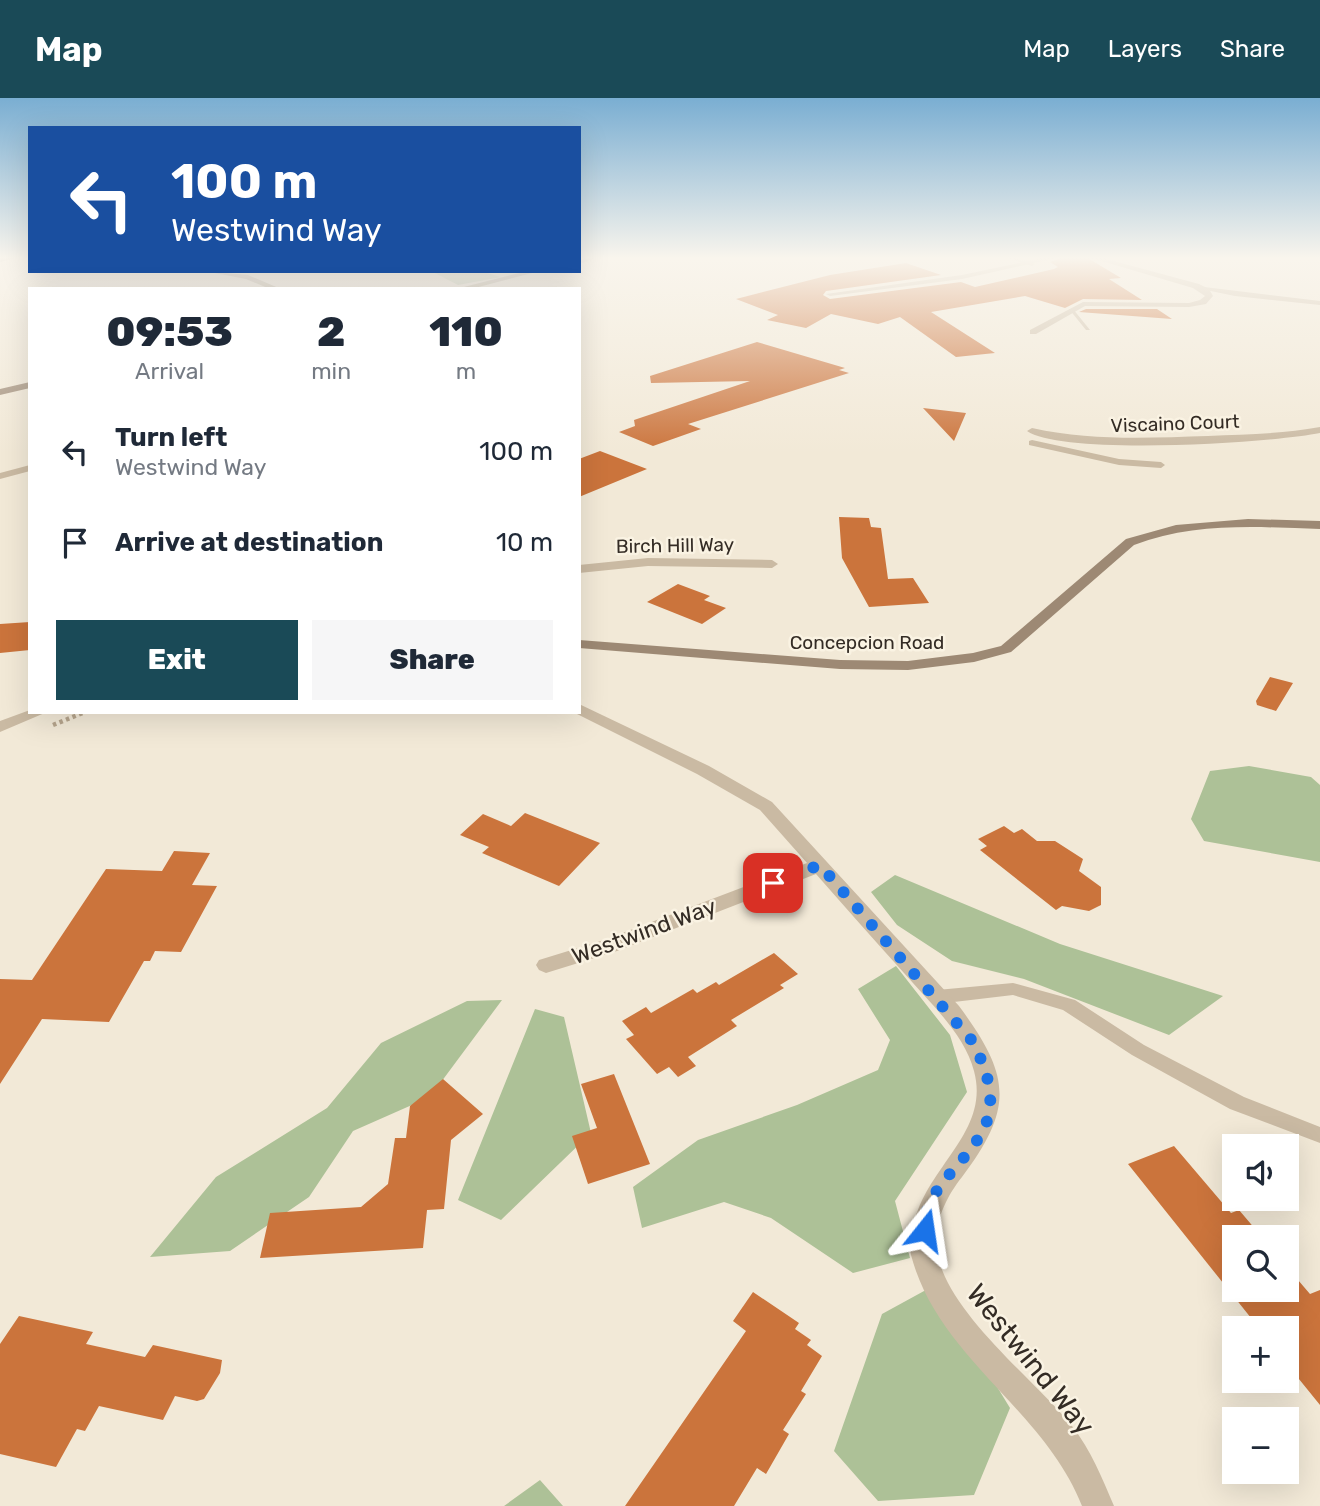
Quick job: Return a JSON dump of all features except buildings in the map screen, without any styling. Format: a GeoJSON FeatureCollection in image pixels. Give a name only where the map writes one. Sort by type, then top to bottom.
{"type":"FeatureCollection","features":[{"type":"Feature","properties":{"kind":"street"},"geometry":{"type":"LineString","coordinates":[[1033,332],[1049,323]]}},
{"type":"Feature","properties":{"kind":"street"},"geometry":{"type":"LineString","coordinates":[[5,391],[28,385]]}},
{"type":"Feature","properties":{"kind":"street"},"geometry":{"type":"LineString","coordinates":[[5,391],[23,397]]}},
{"type":"Feature","properties":{"kind":"street","name":"Viscaino Court"},"geometry":{"type":"LineString","coordinates":[[1032,431],[1093,443],[1118,443],[1267,437],[1320,430]]}},
{"type":"Feature","properties":{"kind":"street"},"geometry":{"type":"LineString","coordinates":[[0,475],[28,468]]}},
{"type":"Feature","properties":{"kind":"street","name":"Concepcion Road"},"geometry":{"type":"LineString","coordinates":[[581,644],[874,665],[949,662],[1006,649],[1130,542],[1155,531],[1200,524],[1320,525]]}},
{"type":"Feature","properties":{"kind":"street","name":"Birch Hill Way"},"geometry":{"type":"LineString","coordinates":[[581,569],[648,562],[772,564]]}},
{"type":"Feature","properties":{"kind":"street","name":"Westwind Way"},"geometry":{"type":"LineString","coordinates":[[581,710],[703,770],[766,806],[937,997],[974,1043],[987,1075],[990,1108],[978,1139],[947,1177],[927,1209],[923,1251],[936,1288],[959,1327],[1066,1443],[1095,1494],[1098,1506]]}},
{"type":"Feature","properties":{"kind":"street"},"geometry":{"type":"LineString","coordinates":[[0,727],[34,714]]}},
{"type":"Feature","properties":{"kind":"street","name":"Westwind Way"},"geometry":{"type":"LineString","coordinates":[[546,965],[610,946],[820,865]]}},
{"type":"Feature","properties":{"kind":"lane"},"geometry":{"type":"LineString","coordinates":[[1082,323],[1088,329]]}},
{"type":"Feature","properties":{"kind":"lane"},"geometry":{"type":"LineString","coordinates":[[1032,443],[1119,462],[1161,465]]}},
{"type":"Feature","properties":{"kind":"lane"},"geometry":{"type":"LineString","coordinates":[[937,997],[1013,989],[1069,1006],[1138,1050],[1237,1103],[1320,1135]]}},
{"type":"Feature","properties":{"kind":"green space"},"geometry":{"type":"Polygon","coordinates":[[[1249,766],[1311,777],[1320,785],[1320,862],[1204,841],[1191,819],[1210,771],[1249,766]]]}},
{"type":"Feature","properties":{"kind":"green space"},"geometry":{"type":"Polygon","coordinates":[[[895,875],[1060,944],[1223,996],[1169,1035],[1024,979],[952,961],[897,925],[871,892],[895,875]]]}},
{"type":"Feature","properties":{"kind":"green space"},"geometry":{"type":"Polygon","coordinates":[[[896,966],[950,1035],[967,1092],[895,1201],[910,1258],[853,1273],[771,1218],[724,1202],[642,1228],[633,1187],[698,1140],[797,1105],[878,1070],[890,1040],[858,989],[896,966]]]}},
{"type":"Feature","properties":{"kind":"green space"},"geometry":{"type":"Polygon","coordinates":[[[502,1000],[430,1097],[353,1131],[309,1197],[230,1251],[150,1257],[216,1177],[327,1108],[381,1043],[467,1001],[502,1000]]]}},
{"type":"Feature","properties":{"kind":"green space"},"geometry":{"type":"Polygon","coordinates":[[[535,1009],[564,1017],[591,1133],[501,1220],[458,1200],[535,1009]]]}},
{"type":"Feature","properties":{"kind":"green space"},"geometry":{"type":"Polygon","coordinates":[[[935,1285],[1010,1408],[974,1495],[878,1501],[834,1451],[882,1314],[935,1285]]]}},
{"type":"Feature","properties":{"kind":"green space"},"geometry":{"type":"Polygon","coordinates":[[[540,1480],[563,1506],[504,1506],[540,1480]]]}},
{"type":"Feature","properties":{"kind":"route"},"geometry":{"type":"LineString","coordinates":[[773,883],[820,865],[951,1012],[974,1043],[987,1075],[990,1108],[978,1139],[947,1177],[927,1209],[925,1230]]}}]}
